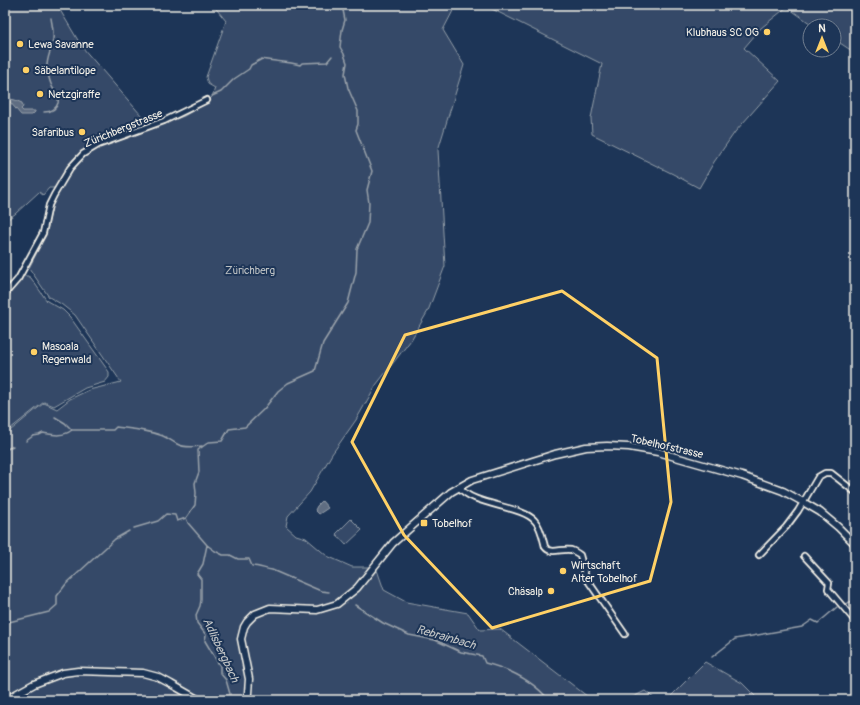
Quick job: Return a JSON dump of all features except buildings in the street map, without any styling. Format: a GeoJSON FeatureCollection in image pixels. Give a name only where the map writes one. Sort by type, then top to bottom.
{"type":"FeatureCollection","features":[{"type":"Feature","properties":{"kind":"main road","name":"Tobelhofstrasse"},"geometry":{"type":"LineString","coordinates":[[245,700],[248,693],[249,680],[241,639],[244,627],[251,617],[260,611],[270,608],[317,610],[332,606],[342,601],[357,588],[393,543],[439,502],[459,487],[487,475],[555,454],[586,447],[616,446],[644,449],[742,476],[783,491],[820,512],[855,544]]}},
{"type":"Feature","properties":{"kind":"main road"},"geometry":{"type":"LineString","coordinates":[[5,700],[34,684],[63,673],[78,671],[143,672],[158,677],[198,700]]}},
{"type":"Feature","properties":{"kind":"street","name":"Zürichbergstrasse"},"geometry":{"type":"LineString","coordinates":[[5,294],[18,279],[43,232],[49,205],[54,195],[70,168],[82,154],[98,145],[164,121],[207,100]]}},
{"type":"Feature","properties":{"kind":"street"},"geometry":{"type":"LineString","coordinates":[[759,555],[786,527],[818,477],[825,473],[831,473],[855,492]]}},
{"type":"Feature","properties":{"kind":"street"},"geometry":{"type":"LineString","coordinates":[[459,487],[468,495],[532,517],[536,522],[547,550],[570,550],[580,555],[586,578],[625,634]]}},
{"type":"Feature","properties":{"kind":"street"},"geometry":{"type":"LineString","coordinates":[[804,556],[829,583],[828,589],[855,621]]}},
{"type":"Feature","properties":{"kind":"highlighted area"},"geometry":{"type":"Polygon","coordinates":[[[562,291],[657,358],[671,502],[650,581],[492,628],[404,535],[352,442],[405,335],[562,291]]]}},
{"type":"Feature","properties":{"kind":"green space"},"geometry":{"type":"Polygon","coordinates":[[[5,5],[57,5],[82,47],[141,115],[147,124],[105,138],[89,146],[77,155],[63,173],[55,188],[49,188],[43,195],[39,192],[5,221],[5,5]]]}},
{"type":"Feature","properties":{"kind":"green space","name":"Zürichberg"},"geometry":{"type":"Polygon","coordinates":[[[213,5],[456,5],[443,30],[464,65],[438,150],[445,266],[428,311],[411,340],[376,385],[356,420],[332,454],[310,492],[288,516],[286,526],[296,535],[306,538],[327,556],[352,567],[376,567],[384,590],[406,602],[468,613],[480,630],[500,629],[592,700],[5,700],[5,435],[44,403],[57,409],[70,399],[89,390],[121,382],[75,315],[49,297],[29,268],[46,235],[53,202],[64,182],[84,156],[92,150],[184,116],[205,104],[212,97],[215,88],[208,84],[206,77],[226,21],[213,5]]]}},
{"type":"Feature","properties":{"kind":"green space"},"geometry":{"type":"Polygon","coordinates":[[[484,5],[855,5],[855,53],[842,44],[842,18],[803,18],[787,7],[761,28],[744,48],[780,81],[735,132],[714,162],[699,188],[592,134],[591,118],[602,64],[484,5]]]}},
{"type":"Feature","properties":{"kind":"green space"},"geometry":{"type":"Polygon","coordinates":[[[23,276],[28,276],[31,278],[47,301],[63,310],[70,317],[109,372],[109,377],[105,382],[85,388],[54,406],[44,402],[5,433],[5,297],[7,296],[5,292],[5,278],[11,284],[7,288],[11,292],[23,276]]]}},
{"type":"Feature","properties":{"kind":"green space"},"geometry":{"type":"Polygon","coordinates":[[[351,519],[362,530],[346,545],[336,534],[351,519]]]}},
{"type":"Feature","properties":{"kind":"green space"},"geometry":{"type":"Polygon","coordinates":[[[705,662],[742,683],[759,700],[656,700],[668,699],[705,662]]]}},
{"type":"Feature","properties":{"kind":"green space"},"geometry":{"type":"Polygon","coordinates":[[[645,691],[656,700],[627,700],[645,691]]]}},
{"type":"Feature","properties":{"kind":"shaded area"},"geometry":{"type":"Polygon","coordinates":[[[5,98],[22,103],[23,107],[21,109],[23,111],[35,112],[32,115],[21,115],[10,102],[5,101],[5,98]]]}},
{"type":"Feature","properties":{"kind":"shaded area"},"geometry":{"type":"Polygon","coordinates":[[[322,501],[328,508],[319,514],[315,510],[322,501]]]}},
{"type":"Feature","properties":{"kind":"waterway"},"geometry":{"type":"LineString","coordinates":[[329,592],[321,591],[272,570],[252,566],[249,559],[238,559],[215,551],[207,545],[188,523],[186,518],[195,505],[195,483],[199,472],[198,450],[209,442],[222,441],[229,429],[245,427],[264,409],[278,391],[288,383],[315,371],[323,343],[348,303],[356,272],[357,249],[368,223],[369,203],[367,190],[372,171],[356,130],[358,124],[358,111],[348,88],[345,74],[347,63],[340,47],[345,20],[342,5]]}},
{"type":"Feature","properties":{"kind":"waterway"},"geometry":{"type":"LineString","coordinates":[[541,5],[542,9]]}},
{"type":"Feature","properties":{"kind":"waterway"},"geometry":{"type":"LineString","coordinates":[[44,112],[51,111],[58,103],[57,95],[50,82],[47,69],[47,61],[53,36],[51,18]]}},
{"type":"Feature","properties":{"kind":"waterway"},"geometry":{"type":"LineString","coordinates":[[212,96],[221,92],[234,79],[249,69],[251,65],[262,59],[300,65],[302,63],[327,62],[332,56]]}},
{"type":"Feature","properties":{"kind":"waterway"},"geometry":{"type":"LineString","coordinates":[[55,417],[65,423],[72,430]]}},
{"type":"Feature","properties":{"kind":"waterway"},"geometry":{"type":"LineString","coordinates":[[26,441],[33,436],[43,433],[58,435],[65,434],[72,430],[113,430],[116,427],[155,433],[183,446],[202,446]]}},
{"type":"Feature","properties":{"kind":"waterway"},"geometry":{"type":"LineString","coordinates":[[5,450],[13,446]]}},
{"type":"Feature","properties":{"kind":"waterway"},"geometry":{"type":"LineString","coordinates":[[134,528],[158,521],[166,514],[175,515],[177,521],[186,518]]}},
{"type":"Feature","properties":{"kind":"waterway"},"geometry":{"type":"LineString","coordinates":[[5,623],[49,612],[57,605],[57,596],[66,584],[115,539],[129,531]]}},
{"type":"Feature","properties":{"kind":"waterway","name":"Adlisbergbach"},"geometry":{"type":"LineString","coordinates":[[207,545],[203,564],[197,574],[201,579],[201,600],[196,615],[197,623],[206,635],[205,641],[220,666],[220,673],[226,680],[230,694]]}},
{"type":"Feature","properties":{"kind":"waterway"},"geometry":{"type":"LineString","coordinates":[[845,604],[855,600]]}},
{"type":"Feature","properties":{"kind":"waterway","name":"Rebrainbach"},"geometry":{"type":"LineString","coordinates":[[355,605],[383,623],[409,635],[435,640],[461,652],[482,656],[485,663],[512,672],[536,687],[549,700]]}},
{"type":"Feature","properties":{"kind":"waterway"},"geometry":{"type":"LineString","coordinates":[[712,657],[735,639],[802,627],[812,620],[818,623],[837,607]]}},
{"type":"Feature","properties":{"kind":"place","name":"Klubhaus SC OG"},"geometry":{"type":"Point","coordinates":[767,32]}},
{"type":"Feature","properties":{"kind":"place","name":"Lewa Savanne"},"geometry":{"type":"Point","coordinates":[20,44]}},
{"type":"Feature","properties":{"kind":"place","name":"Säbelantilope"},"geometry":{"type":"Point","coordinates":[26,70]}},
{"type":"Feature","properties":{"kind":"place","name":"Netzgiraffe"},"geometry":{"type":"Point","coordinates":[40,94]}},
{"type":"Feature","properties":{"kind":"place","name":"Safaribus"},"geometry":{"type":"Point","coordinates":[82,132]}},
{"type":"Feature","properties":{"kind":"place","name":"Masoala Regenwald"},"geometry":{"type":"Point","coordinates":[34,352]}},
{"type":"Feature","properties":{"kind":"place","name":"Tobelhof"},"geometry":{"type":"Point","coordinates":[424,523]}},
{"type":"Feature","properties":{"kind":"place","name":"Wirtschaft Alter Tobelhof"},"geometry":{"type":"Point","coordinates":[563,571]}},
{"type":"Feature","properties":{"kind":"place","name":"Chäsalp"},"geometry":{"type":"Point","coordinates":[551,591]}}]}
